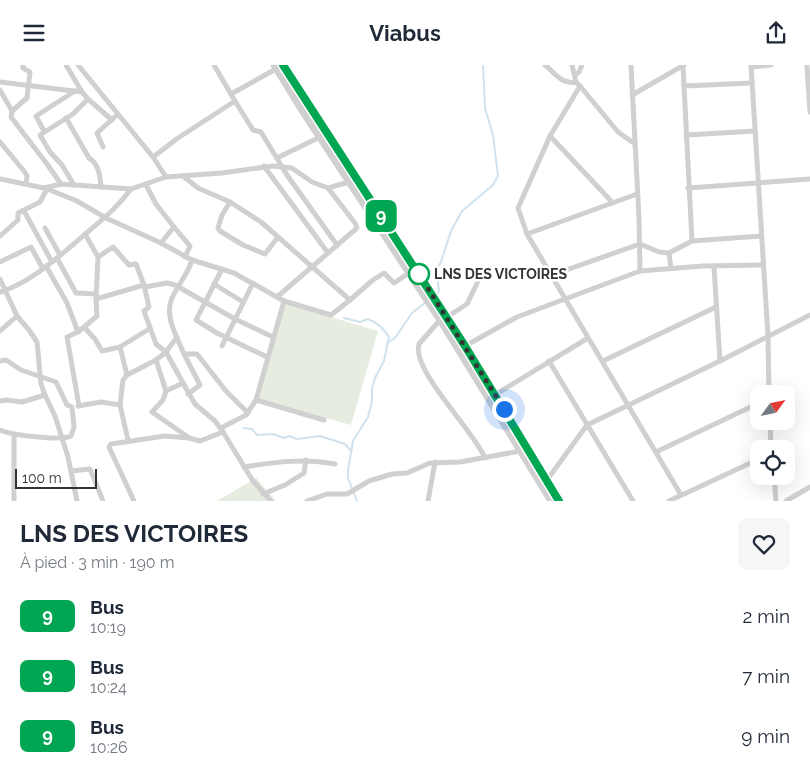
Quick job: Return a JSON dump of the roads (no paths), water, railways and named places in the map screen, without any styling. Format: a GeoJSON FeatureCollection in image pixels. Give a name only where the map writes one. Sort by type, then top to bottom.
{"type":"FeatureCollection","features":[{"type":"Feature","properties":{"kind":"street"},"geometry":{"type":"LineString","coordinates":[[12,111],[26,99],[30,72],[23,65]]}},
{"type":"Feature","properties":{"kind":"street"},"geometry":{"type":"LineString","coordinates":[[66,65],[88,99],[112,120]]}},
{"type":"Feature","properties":{"kind":"street"},"geometry":{"type":"LineString","coordinates":[[78,65],[153,157],[166,177]]}},
{"type":"Feature","properties":{"kind":"street"},"geometry":{"type":"LineString","coordinates":[[214,65],[253,130],[262,131],[293,184],[338,245]]}},
{"type":"Feature","properties":{"kind":"street"},"geometry":{"type":"LineString","coordinates":[[545,65],[563,81],[578,84]]}},
{"type":"Feature","properties":{"kind":"street"},"geometry":{"type":"LineString","coordinates":[[572,65],[578,84],[618,131],[635,144]]}},
{"type":"Feature","properties":{"kind":"street"},"geometry":{"type":"LineString","coordinates":[[575,75],[580,72],[582,65]]}},
{"type":"Feature","properties":{"kind":"street"},"geometry":{"type":"LineString","coordinates":[[631,65],[640,271]]}},
{"type":"Feature","properties":{"kind":"street"},"geometry":{"type":"LineString","coordinates":[[769,385],[768,336],[752,66],[771,65]]}},
{"type":"Feature","properties":{"kind":"street"},"geometry":{"type":"LineString","coordinates":[[807,65],[810,112]]}},
{"type":"Feature","properties":{"kind":"street"},"geometry":{"type":"LineString","coordinates":[[231,94],[278,66]]}},
{"type":"Feature","properties":{"kind":"street"},"geometry":{"type":"LineString","coordinates":[[278,66],[349,182],[409,273],[428,295]]}},
{"type":"Feature","properties":{"kind":"street"},"geometry":{"type":"LineString","coordinates":[[278,66],[435,305],[559,501]]}},
{"type":"Feature","properties":{"kind":"street"},"geometry":{"type":"LineString","coordinates":[[632,95],[684,66],[688,188],[692,241]]}},
{"type":"Feature","properties":{"kind":"street"},"geometry":{"type":"LineString","coordinates":[[0,83],[83,93]]}},
{"type":"Feature","properties":{"kind":"street"},"geometry":{"type":"LineString","coordinates":[[684,86],[752,83]]}},
{"type":"Feature","properties":{"kind":"street"},"geometry":{"type":"LineString","coordinates":[[578,84],[550,136],[518,206],[519,214],[528,233],[627,405],[682,495]]}},
{"type":"Feature","properties":{"kind":"street"},"geometry":{"type":"LineString","coordinates":[[83,93],[94,85]]}},
{"type":"Feature","properties":{"kind":"street"},"geometry":{"type":"LineString","coordinates":[[0,90],[12,111],[12,119],[48,164],[61,184]]}},
{"type":"Feature","properties":{"kind":"street"},"geometry":{"type":"LineString","coordinates":[[44,131],[36,116],[75,91]]}},
{"type":"Feature","properties":{"kind":"street"},"geometry":{"type":"LineString","coordinates":[[74,185],[62,165],[40,137],[40,134],[66,118],[88,99]]}},
{"type":"Feature","properties":{"kind":"street"},"geometry":{"type":"LineString","coordinates":[[153,157],[178,138],[235,101]]}},
{"type":"Feature","properties":{"kind":"street"},"geometry":{"type":"LineString","coordinates":[[103,147],[96,134],[118,114]]}},
{"type":"Feature","properties":{"kind":"street"},"geometry":{"type":"LineString","coordinates":[[66,118],[89,158],[94,161],[99,169],[100,187]]}},
{"type":"Feature","properties":{"kind":"street"},"geometry":{"type":"LineString","coordinates":[[686,135],[755,131]]}},
{"type":"Feature","properties":{"kind":"street"},"geometry":{"type":"LineString","coordinates":[[550,136],[613,203]]}},
{"type":"Feature","properties":{"kind":"street"},"geometry":{"type":"LineString","coordinates":[[277,158],[320,137]]}},
{"type":"Feature","properties":{"kind":"street"},"geometry":{"type":"LineString","coordinates":[[0,141],[24,171],[27,176],[26,183]]}},
{"type":"Feature","properties":{"kind":"street"},"geometry":{"type":"LineString","coordinates":[[264,166],[328,253]]}},
{"type":"Feature","properties":{"kind":"street"},"geometry":{"type":"LineString","coordinates":[[0,236],[18,220],[17,214],[40,202],[46,189],[61,184],[131,189],[166,177],[222,173],[264,166],[282,167],[298,171],[312,182],[328,188],[340,202],[356,226],[356,230],[277,297]]}},
{"type":"Feature","properties":{"kind":"street"},"geometry":{"type":"LineString","coordinates":[[182,176],[198,188],[230,202],[256,218],[350,300]]}},
{"type":"Feature","properties":{"kind":"street"},"geometry":{"type":"LineString","coordinates":[[0,179],[26,183],[77,201],[106,218],[161,243],[185,257],[239,275],[284,301],[331,315],[384,273],[394,283],[409,273]]}},
{"type":"Feature","properties":{"kind":"street"},"geometry":{"type":"LineString","coordinates":[[688,188],[810,179]]}},
{"type":"Feature","properties":{"kind":"street"},"geometry":{"type":"LineString","coordinates":[[328,188],[349,182]]}},
{"type":"Feature","properties":{"kind":"street"},"geometry":{"type":"LineString","coordinates":[[146,185],[156,204],[190,247],[185,257]]}},
{"type":"Feature","properties":{"kind":"street"},"geometry":{"type":"LineString","coordinates":[[0,292],[27,280],[52,262],[106,218],[131,189]]}},
{"type":"Feature","properties":{"kind":"street"},"geometry":{"type":"LineString","coordinates":[[528,233],[638,194]]}},
{"type":"Feature","properties":{"kind":"street"},"geometry":{"type":"LineString","coordinates":[[230,202],[219,221],[218,227],[220,231],[244,245],[266,254],[278,237]]}},
{"type":"Feature","properties":{"kind":"street"},"geometry":{"type":"LineString","coordinates":[[24,211],[52,262]]}},
{"type":"Feature","properties":{"kind":"street"},"geometry":{"type":"LineString","coordinates":[[161,243],[174,227]]}},
{"type":"Feature","properties":{"kind":"street"},"geometry":{"type":"LineString","coordinates":[[45,228],[76,293],[96,296],[167,283],[179,287],[235,319],[273,337]]}},
{"type":"Feature","properties":{"kind":"street"},"geometry":{"type":"LineString","coordinates":[[79,406],[67,338],[68,335],[78,332],[97,316],[98,257],[85,234]]}},
{"type":"Feature","properties":{"kind":"street"},"geometry":{"type":"LineString","coordinates":[[552,275],[640,244],[659,252],[669,253],[692,241],[761,236]]}},
{"type":"Feature","properties":{"kind":"street"},"geometry":{"type":"LineString","coordinates":[[0,262],[31,247],[67,303],[78,332]]}},
{"type":"Feature","properties":{"kind":"street"},"geometry":{"type":"LineString","coordinates":[[98,257],[114,247],[130,265],[136,264],[145,286],[149,307],[144,311],[156,344],[166,352],[195,404],[213,419],[222,430],[252,481],[271,501]]}},
{"type":"Feature","properties":{"kind":"street"},"geometry":{"type":"LineString","coordinates":[[669,253],[671,268]]}},
{"type":"Feature","properties":{"kind":"street"},"geometry":{"type":"LineString","coordinates":[[188,394],[200,385],[177,337],[170,315],[170,307],[173,297],[192,260]]}},
{"type":"Feature","properties":{"kind":"street"},"geometry":{"type":"LineString","coordinates":[[465,346],[517,317],[640,271],[703,266],[763,265]]}},
{"type":"Feature","properties":{"kind":"street"},"geometry":{"type":"LineString","coordinates":[[714,267],[720,361]]}},
{"type":"Feature","properties":{"kind":"street"},"geometry":{"type":"LineString","coordinates":[[222,269],[196,320],[267,357]]}},
{"type":"Feature","properties":{"kind":"street"},"geometry":{"type":"LineString","coordinates":[[482,273],[467,304],[443,318],[419,344],[418,348],[419,357],[424,367],[451,410],[478,445],[485,458]]}},
{"type":"Feature","properties":{"kind":"street"},"geometry":{"type":"LineString","coordinates":[[0,279],[17,316],[37,342],[40,377],[44,395],[55,416],[62,438],[77,501]]}},
{"type":"Feature","properties":{"kind":"street"},"geometry":{"type":"LineString","coordinates":[[222,346],[253,283]]}},
{"type":"Feature","properties":{"kind":"street"},"geometry":{"type":"LineString","coordinates":[[214,284],[243,302]]}},
{"type":"Feature","properties":{"kind":"street"},"geometry":{"type":"LineString","coordinates":[[134,501],[109,447],[110,445],[128,440],[165,436],[200,441],[222,430],[248,413],[256,400],[284,301]]}},
{"type":"Feature","properties":{"kind":"street"},"geometry":{"type":"LineString","coordinates":[[603,361],[716,307]]}},
{"type":"Feature","properties":{"kind":"street"},"geometry":{"type":"LineString","coordinates":[[547,480],[587,425],[810,315]]}},
{"type":"Feature","properties":{"kind":"street"},"geometry":{"type":"LineString","coordinates":[[0,331],[17,316]]}},
{"type":"Feature","properties":{"kind":"street"},"geometry":{"type":"LineString","coordinates":[[443,318],[465,346],[520,451],[550,501]]}},
{"type":"Feature","properties":{"kind":"street"},"geometry":{"type":"LineString","coordinates":[[84,327],[95,339],[102,351],[120,347],[149,329]]}},
{"type":"Feature","properties":{"kind":"street"},"geometry":{"type":"LineString","coordinates":[[128,440],[120,405],[123,380],[127,375],[156,360],[166,352],[177,337]]}},
{"type":"Feature","properties":{"kind":"street"},"geometry":{"type":"LineString","coordinates":[[492,396],[588,337]]}},
{"type":"Feature","properties":{"kind":"street"},"geometry":{"type":"LineString","coordinates":[[120,347],[127,375]]}},
{"type":"Feature","properties":{"kind":"street"},"geometry":{"type":"LineString","coordinates":[[184,354],[197,354],[226,391],[248,413]]}},
{"type":"Feature","properties":{"kind":"street"},"geometry":{"type":"LineString","coordinates":[[0,361],[6,360],[21,370],[56,382],[67,405],[72,407],[101,402],[120,405]]}},
{"type":"Feature","properties":{"kind":"street"},"geometry":{"type":"LineString","coordinates":[[156,360],[166,391],[163,400],[152,413],[189,438]]}},
{"type":"Feature","properties":{"kind":"street"},"geometry":{"type":"LineString","coordinates":[[549,361],[633,501]]}},
{"type":"Feature","properties":{"kind":"street"},"geometry":{"type":"LineString","coordinates":[[166,391],[183,383]]}},
{"type":"Feature","properties":{"kind":"street"},"geometry":{"type":"LineString","coordinates":[[0,401],[22,402],[44,395]]}},
{"type":"Feature","properties":{"kind":"street"},"geometry":{"type":"LineString","coordinates":[[256,400],[324,420]]}},
{"type":"Feature","properties":{"kind":"street"},"geometry":{"type":"LineString","coordinates":[[1,431],[14,435],[69,437],[73,432],[72,407]]}},
{"type":"Feature","properties":{"kind":"street"},"geometry":{"type":"LineString","coordinates":[[656,452],[750,407]]}},
{"type":"Feature","properties":{"kind":"street"},"geometry":{"type":"LineString","coordinates":[[14,435],[14,501]]}},
{"type":"Feature","properties":{"kind":"street"},"geometry":{"type":"LineString","coordinates":[[307,501],[327,495],[347,495],[369,481],[392,474],[407,473],[435,462],[460,462],[520,451]]}},
{"type":"Feature","properties":{"kind":"street"},"geometry":{"type":"LineString","coordinates":[[244,467],[281,461],[306,460],[335,464]]}},
{"type":"Feature","properties":{"kind":"street"},"geometry":{"type":"LineString","coordinates":[[264,494],[286,485],[304,473],[306,460]]}},
{"type":"Feature","properties":{"kind":"street"},"geometry":{"type":"LineString","coordinates":[[428,501],[435,462]]}},
{"type":"Feature","properties":{"kind":"street"},"geometry":{"type":"LineString","coordinates":[[669,501],[750,463]]}},
{"type":"Feature","properties":{"kind":"street"},"geometry":{"type":"LineString","coordinates":[[71,471],[90,469],[102,501]]}},
{"type":"Feature","properties":{"kind":"street"},"geometry":{"type":"LineString","coordinates":[[775,485],[776,501]]}},
{"type":"Feature","properties":{"kind":"street"},"geometry":{"type":"LineString","coordinates":[[786,501],[810,487]]}},
{"type":"Feature","properties":{"kind":"waterway"},"geometry":{"type":"LineString","coordinates":[[436,295],[439,291],[436,270],[441,262],[451,231],[462,211],[493,185],[498,176],[493,135],[485,108],[483,65]]}},
{"type":"Feature","properties":{"kind":"waterway"},"geometry":{"type":"LineString","coordinates":[[387,343],[395,338],[412,313],[426,302]]}},
{"type":"Feature","properties":{"kind":"waterway"},"geometry":{"type":"LineString","coordinates":[[344,318],[360,322],[368,319],[380,326],[389,337],[384,361],[372,388],[372,401],[368,417],[353,441],[348,478],[357,501]]}},
{"type":"Feature","properties":{"kind":"waterway"},"geometry":{"type":"LineString","coordinates":[[244,428],[252,429],[257,435],[273,434],[284,438],[289,436],[297,439],[320,436],[345,444],[350,450]]}},
{"type":"Feature","properties":{"kind":"place","name":"LNS DES VICTOIRES"},"geometry":{"type":"Point","coordinates":[419,274]}}]}
